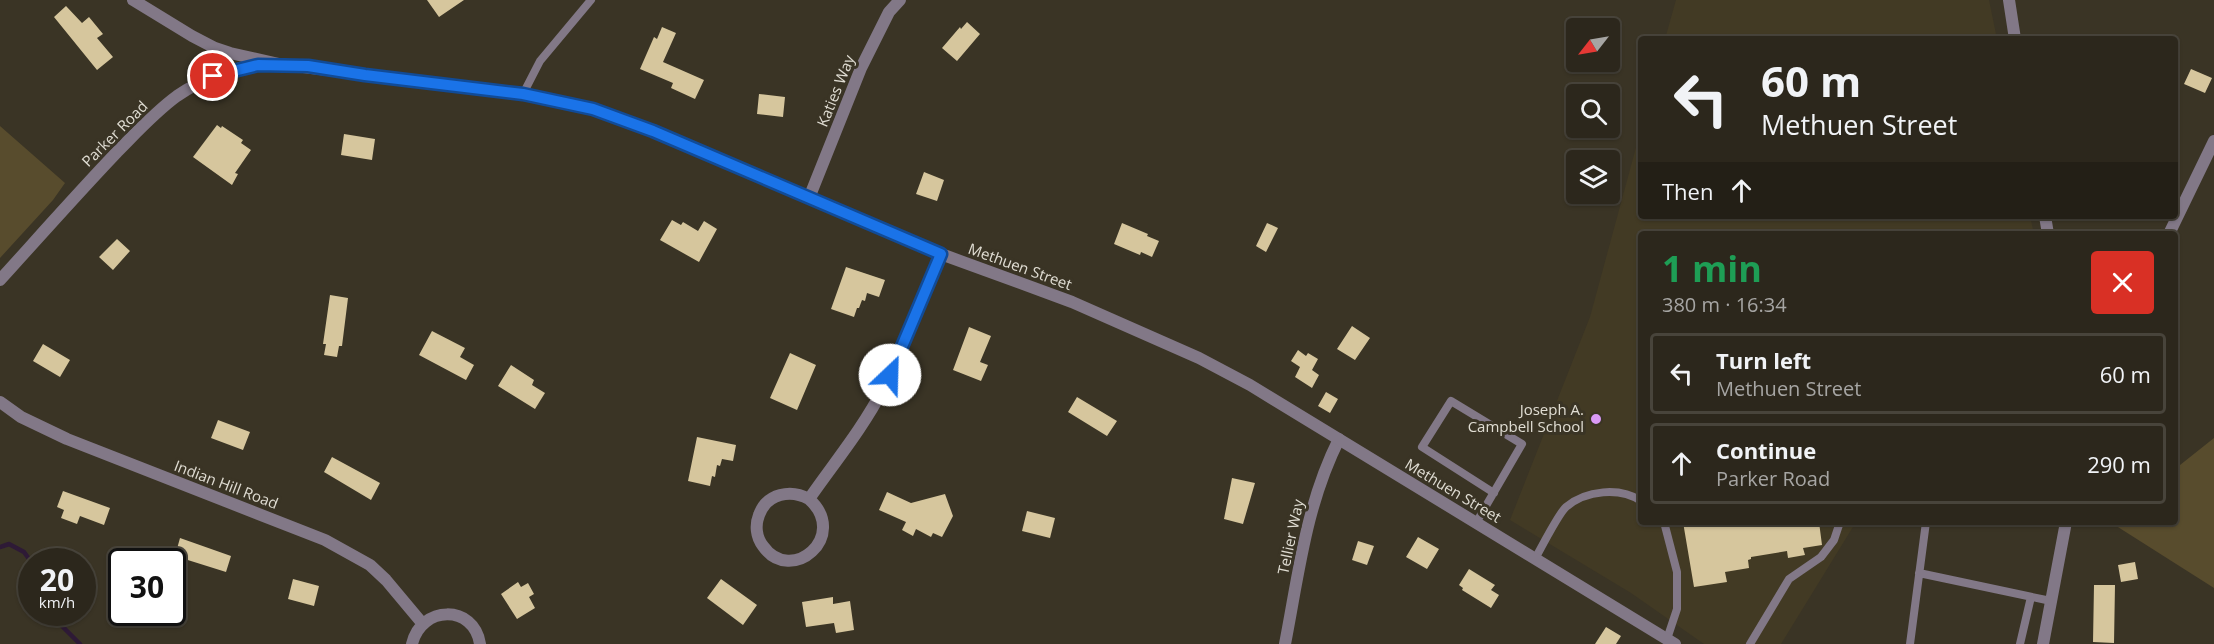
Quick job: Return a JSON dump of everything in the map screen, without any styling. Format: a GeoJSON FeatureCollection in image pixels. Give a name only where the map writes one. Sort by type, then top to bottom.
{"type":"FeatureCollection","features":[{"type":"Feature","properties":{"kind":"street","name":"Methuen Street"},"geometry":{"type":"LineString","coordinates":[[133,0],[214,48],[284,64],[523,94],[593,109],[653,131],[941,254],[1072,302],[1200,358],[1250,385],[1671,641]]}},
{"type":"Feature","properties":{"kind":"street","name":"Katies Way"},"geometry":{"type":"LineString","coordinates":[[809,198],[861,68],[889,12],[900,0]]}},
{"type":"Feature","properties":{"kind":"street"},"geometry":{"type":"LineString","coordinates":[[2009,0],[2015,36]]}},
{"type":"Feature","properties":{"kind":"street","name":"Parker Road"},"geometry":{"type":"LineString","coordinates":[[0,280],[92,178],[140,129],[177,96],[204,81],[225,73],[258,65],[284,64]]}},
{"type":"Feature","properties":{"kind":"street"},"geometry":{"type":"LineString","coordinates":[[2178,215],[2214,141]]}},
{"type":"Feature","properties":{"kind":"street"},"geometry":{"type":"LineString","coordinates":[[809,499],[861,425],[882,390],[941,254]]}},
{"type":"Feature","properties":{"kind":"street","name":"Indian Hill Road"},"geometry":{"type":"LineString","coordinates":[[0,402],[21,417],[68,439],[325,540],[370,565],[386,580],[422,623]]}},
{"type":"Feature","properties":{"kind":"street","name":"Tellier Way"},"geometry":{"type":"LineString","coordinates":[[1286,644],[1313,503],[1324,470],[1339,439]]}},
{"type":"Feature","properties":{"kind":"street"},"geometry":{"type":"LineString","coordinates":[[783,494],[796,494],[809,499],[819,510],[823,523],[822,537],[815,550],[796,560],[782,559],[769,553],[760,542],[756,529],[758,516],[765,504],[783,494]]}},
{"type":"Feature","properties":{"kind":"street"},"geometry":{"type":"LineString","coordinates":[[2043,644],[2065,525]]}},
{"type":"Feature","properties":{"kind":"street"},"geometry":{"type":"LineString","coordinates":[[412,644],[422,623],[442,614],[454,615],[473,627],[480,644]]}},
{"type":"Feature","properties":{"kind":"lane"},"geometry":{"type":"LineString","coordinates":[[523,94],[540,61],[591,0]]}},
{"type":"Feature","properties":{"kind":"lane"},"geometry":{"type":"LineString","coordinates":[[1476,523],[1494,493],[1522,444],[1451,401],[1422,447],[1494,493]]}},
{"type":"Feature","properties":{"kind":"lane"},"geometry":{"type":"LineString","coordinates":[[1535,559],[1565,507],[1580,499],[1614,491],[1638,500]]}},
{"type":"Feature","properties":{"kind":"lane"},"geometry":{"type":"LineString","coordinates":[[1665,525],[1677,573],[1677,609],[1671,641]]}},
{"type":"Feature","properties":{"kind":"lane"},"geometry":{"type":"LineString","coordinates":[[1750,644],[1789,579],[1821,557],[1834,540],[1839,525]]}},
{"type":"Feature","properties":{"kind":"lane"},"geometry":{"type":"LineString","coordinates":[[1911,644],[1926,525]]}},
{"type":"Feature","properties":{"kind":"lane"},"geometry":{"type":"LineString","coordinates":[[1919,573],[2051,601]]}},
{"type":"Feature","properties":{"kind":"lane"},"geometry":{"type":"LineString","coordinates":[[2020,644],[2031,597]]}},
{"type":"Feature","properties":{"kind":"shaded area"},"geometry":{"type":"Polygon","coordinates":[[[1676,0],[1989,0],[1996,36],[1666,36],[1676,0]]]}},
{"type":"Feature","properties":{"kind":"shaded area"},"geometry":{"type":"Polygon","coordinates":[[[0,126],[65,183],[53,200],[0,258],[0,126]]]}},
{"type":"Feature","properties":{"kind":"shaded area","name":"Joseph A. Campbell School"},"geometry":{"type":"Polygon","coordinates":[[[1638,140],[1638,219],[2031,219],[2033,231],[1638,231],[1638,525],[1854,525],[1781,644],[1704,644],[1631,593],[1510,520],[1590,317],[1638,140]]]}},
{"type":"Feature","properties":{"kind":"shaded area"},"geometry":{"type":"Polygon","coordinates":[[[2214,438],[2214,588],[2115,525],[2178,525],[2178,467],[2214,438]]]}},
{"type":"Feature","properties":{"kind":"building"},"geometry":{"type":"Polygon","coordinates":[[[427,0],[464,0],[439,17],[427,0]]]}},
{"type":"Feature","properties":{"kind":"building"},"geometry":{"type":"Polygon","coordinates":[[[66,6],[82,23],[89,17],[103,34],[97,38],[113,57],[97,70],[54,17],[66,6]]]}},
{"type":"Feature","properties":{"kind":"building"},"geometry":{"type":"Polygon","coordinates":[[[967,22],[980,34],[957,61],[942,48],[967,22]]]}},
{"type":"Feature","properties":{"kind":"building"},"geometry":{"type":"Polygon","coordinates":[[[662,27],[676,33],[663,62],[704,80],[695,99],[671,88],[673,83],[640,69],[654,37],[657,39],[662,27]]]}},
{"type":"Feature","properties":{"kind":"building"},"geometry":{"type":"Polygon","coordinates":[[[2191,69],[2212,78],[2205,93],[2184,84],[2191,69]]]}},
{"type":"Feature","properties":{"kind":"building"},"geometry":{"type":"Polygon","coordinates":[[[759,94],[785,97],[783,117],[757,114],[759,94]]]}},
{"type":"Feature","properties":{"kind":"building"},"geometry":{"type":"Polygon","coordinates":[[[217,125],[243,140],[241,143],[251,150],[235,173],[238,174],[232,185],[193,157],[217,125]]]}},
{"type":"Feature","properties":{"kind":"building"},"geometry":{"type":"Polygon","coordinates":[[[344,134],[375,139],[372,160],[341,155],[344,134]]]}},
{"type":"Feature","properties":{"kind":"building"},"geometry":{"type":"Polygon","coordinates":[[[924,172],[944,180],[937,201],[916,194],[924,172]]]}},
{"type":"Feature","properties":{"kind":"building"},"geometry":{"type":"Polygon","coordinates":[[[672,220],[681,225],[683,222],[698,231],[704,221],[717,229],[699,262],[660,240],[672,220]]]}},
{"type":"Feature","properties":{"kind":"building"},"geometry":{"type":"Polygon","coordinates":[[[1122,223],[1159,241],[1152,257],[1141,252],[1140,255],[1114,244],[1122,223]]]}},
{"type":"Feature","properties":{"kind":"building"},"geometry":{"type":"Polygon","coordinates":[[[1267,223],[1278,228],[1266,252],[1256,246],[1267,223]]]}},
{"type":"Feature","properties":{"kind":"building"},"geometry":{"type":"Polygon","coordinates":[[[117,239],[130,251],[113,270],[99,257],[117,239]]]}},
{"type":"Feature","properties":{"kind":"building"},"geometry":{"type":"Polygon","coordinates":[[[846,267],[885,280],[879,297],[867,293],[865,301],[862,300],[854,317],[831,309],[846,267]]]}},
{"type":"Feature","properties":{"kind":"building"},"geometry":{"type":"Polygon","coordinates":[[[330,295],[348,298],[342,346],[339,346],[337,357],[324,355],[326,344],[323,344],[330,295]]]}},
{"type":"Feature","properties":{"kind":"building"},"geometry":{"type":"Polygon","coordinates":[[[1352,326],[1370,338],[1355,360],[1337,349],[1352,326]]]}},
{"type":"Feature","properties":{"kind":"building"},"geometry":{"type":"Polygon","coordinates":[[[969,327],[991,336],[980,362],[988,365],[981,381],[953,370],[969,327]]]}},
{"type":"Feature","properties":{"kind":"building"},"geometry":{"type":"Polygon","coordinates":[[[432,331],[465,348],[460,357],[474,365],[466,380],[419,355],[432,331]]]}},
{"type":"Feature","properties":{"kind":"building"},"geometry":{"type":"Polygon","coordinates":[[[43,344],[70,360],[60,377],[33,361],[43,344]]]}},
{"type":"Feature","properties":{"kind":"building"},"geometry":{"type":"Polygon","coordinates":[[[1298,350],[1306,356],[1308,353],[1318,359],[1312,370],[1319,375],[1312,388],[1295,377],[1300,367],[1291,361],[1298,350]]]}},
{"type":"Feature","properties":{"kind":"building"},"geometry":{"type":"Polygon","coordinates":[[[790,353],[816,365],[797,410],[770,398],[790,353]]]}},
{"type":"Feature","properties":{"kind":"building"},"geometry":{"type":"Polygon","coordinates":[[[511,365],[534,380],[532,385],[545,393],[535,409],[498,386],[511,365]]]}},
{"type":"Feature","properties":{"kind":"building"},"geometry":{"type":"Polygon","coordinates":[[[1326,392],[1338,399],[1330,413],[1318,406],[1326,392]]]}},
{"type":"Feature","properties":{"kind":"building"},"geometry":{"type":"Polygon","coordinates":[[[1077,397],[1117,421],[1107,436],[1068,412],[1077,397]]]}},
{"type":"Feature","properties":{"kind":"building"},"geometry":{"type":"Polygon","coordinates":[[[218,420],[250,432],[243,450],[211,438],[218,420]]]}},
{"type":"Feature","properties":{"kind":"building"},"geometry":{"type":"Polygon","coordinates":[[[697,437],[736,445],[733,461],[722,459],[720,466],[717,465],[715,477],[712,476],[710,486],[688,481],[697,437]]]}},
{"type":"Feature","properties":{"kind":"building"},"geometry":{"type":"Polygon","coordinates":[[[332,457],[380,483],[371,500],[324,472],[332,457]]]}},
{"type":"Feature","properties":{"kind":"building"},"geometry":{"type":"Polygon","coordinates":[[[1232,478],[1255,483],[1243,524],[1224,519],[1232,478]]]}},
{"type":"Feature","properties":{"kind":"building"},"geometry":{"type":"Polygon","coordinates":[[[63,491],[110,508],[104,525],[80,516],[77,524],[61,518],[64,510],[57,507],[63,491]]]}},
{"type":"Feature","properties":{"kind":"building"},"geometry":{"type":"Polygon","coordinates":[[[887,492],[911,503],[945,494],[953,516],[942,537],[933,533],[931,537],[916,529],[913,536],[902,530],[906,522],[879,510],[887,492]]]}},
{"type":"Feature","properties":{"kind":"building"},"geometry":{"type":"Polygon","coordinates":[[[1027,511],[1055,518],[1050,538],[1022,531],[1027,511]]]}},
{"type":"Feature","properties":{"kind":"building"},"geometry":{"type":"Polygon","coordinates":[[[1684,525],[1819,525],[1822,545],[1803,548],[1805,555],[1788,558],[1787,551],[1751,557],[1748,560],[1749,568],[1725,572],[1727,582],[1694,587],[1684,525]]]}},
{"type":"Feature","properties":{"kind":"building"},"geometry":{"type":"Polygon","coordinates":[[[1418,537],[1439,549],[1427,569],[1406,557],[1418,537]]]}},
{"type":"Feature","properties":{"kind":"building"},"geometry":{"type":"Polygon","coordinates":[[[180,538],[231,556],[226,572],[186,559],[186,548],[177,548],[180,538]]]}},
{"type":"Feature","properties":{"kind":"building"},"geometry":{"type":"Polygon","coordinates":[[[1358,541],[1374,546],[1367,565],[1352,560],[1358,541]]]}},
{"type":"Feature","properties":{"kind":"building"},"geometry":{"type":"Polygon","coordinates":[[[2135,562],[2138,579],[2121,582],[2118,565],[2135,562]]]}},
{"type":"Feature","properties":{"kind":"building"},"geometry":{"type":"Polygon","coordinates":[[[1469,569],[1495,585],[1491,590],[1499,595],[1491,608],[1462,590],[1463,588],[1459,585],[1469,569]]]}},
{"type":"Feature","properties":{"kind":"building"},"geometry":{"type":"Polygon","coordinates":[[[293,579],[319,586],[314,606],[288,599],[293,579]]]}},
{"type":"Feature","properties":{"kind":"building"},"geometry":{"type":"Polygon","coordinates":[[[721,579],[757,605],[743,625],[707,598],[721,579]]]}},
{"type":"Feature","properties":{"kind":"building"},"geometry":{"type":"Polygon","coordinates":[[[518,582],[521,587],[528,583],[534,594],[529,597],[535,608],[517,619],[501,594],[518,582]]]}},
{"type":"Feature","properties":{"kind":"building"},"geometry":{"type":"Polygon","coordinates":[[[2094,585],[2115,585],[2114,643],[2093,642],[2094,585]]]}},
{"type":"Feature","properties":{"kind":"building"},"geometry":{"type":"Polygon","coordinates":[[[833,597],[833,604],[850,601],[854,630],[836,633],[834,623],[806,627],[802,602],[833,597]]]}},
{"type":"Feature","properties":{"kind":"building"},"geometry":{"type":"Polygon","coordinates":[[[1606,627],[1621,636],[1616,644],[1595,644],[1606,627]]]}},
{"type":"Feature","properties":{"kind":"waterway"},"geometry":{"type":"LineString","coordinates":[[0,547],[9,544],[18,549]]}},
{"type":"Feature","properties":{"kind":"waterway"},"geometry":{"type":"LineString","coordinates":[[62,626],[80,644]]}},
{"type":"Feature","properties":{"kind":"place","name":"Joseph A. Campbell School"},"geometry":{"type":"Point","coordinates":[1596,419]}},
{"type":"Feature","properties":{"kind":"route"},"geometry":{"type":"LineString","coordinates":[[213,76],[258,65],[308,66],[523,94],[593,109],[653,131],[941,254],[890,375]]}}]}
